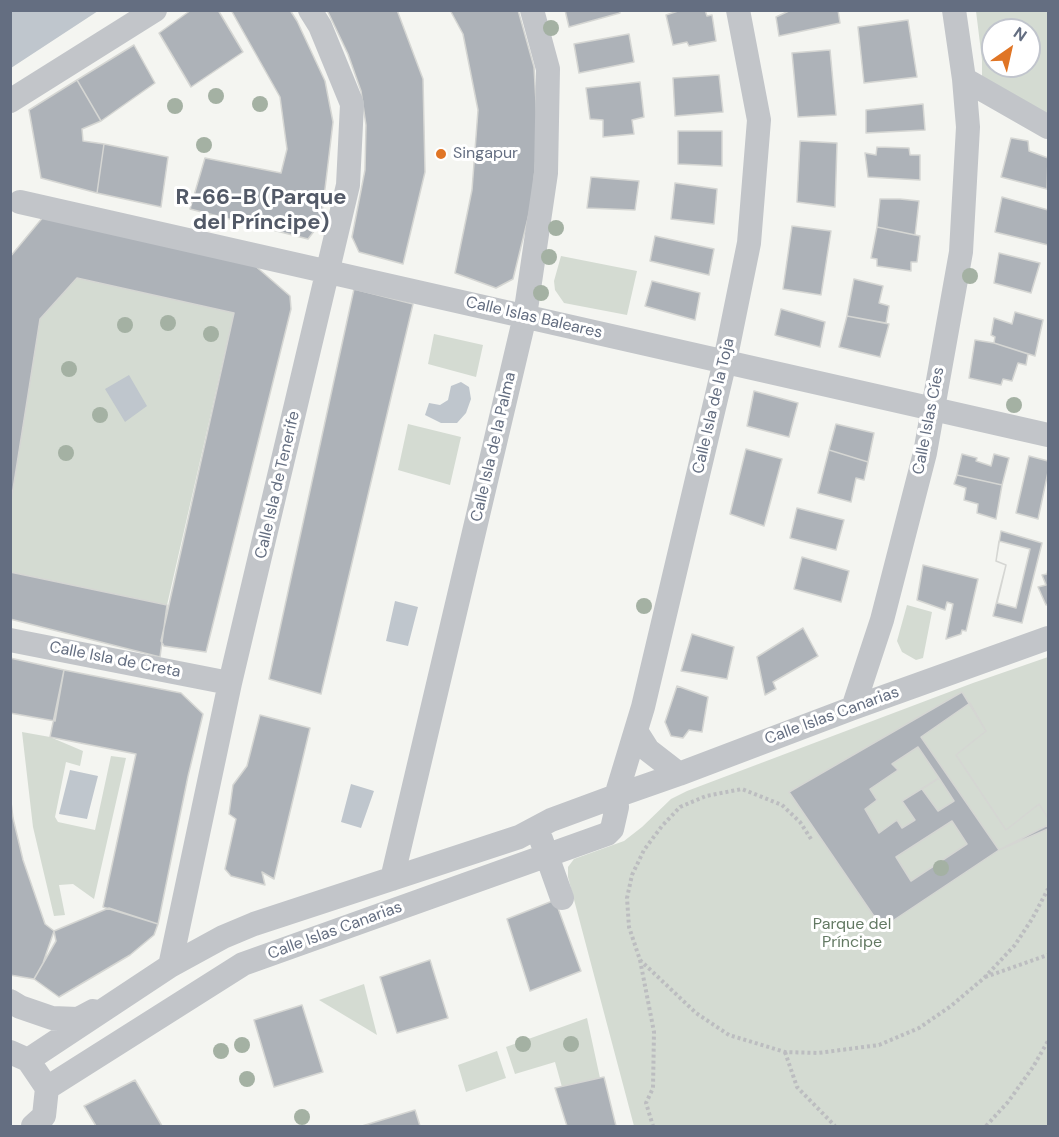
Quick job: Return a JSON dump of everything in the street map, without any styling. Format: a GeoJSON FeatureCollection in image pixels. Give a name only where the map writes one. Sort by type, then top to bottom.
{"type":"FeatureCollection","features":[{"type":"Feature","properties":{"kind":"street"},"geometry":{"type":"LineString","coordinates":[[10,101],[155,10]]}},
{"type":"Feature","properties":{"kind":"street","name":"Calle Isla de Tenerife"},"geometry":{"type":"LineString","coordinates":[[170,966],[230,683],[348,185],[352,104],[320,26],[310,10]]}},
{"type":"Feature","properties":{"kind":"street","name":"Calle Isla de la Palma"},"geometry":{"type":"LineString","coordinates":[[392,879],[525,316],[546,173],[548,69],[532,10]]}},
{"type":"Feature","properties":{"kind":"street","name":"Calle Isla de la Toja"},"geometry":{"type":"LineString","coordinates":[[616,796],[636,731],[725,361],[749,243],[759,120],[738,10]]}},
{"type":"Feature","properties":{"kind":"street","name":"Calle Islas Cíes"},"geometry":{"type":"LineString","coordinates":[[853,708],[882,620],[925,453],[931,408],[962,252],[968,127],[954,10]]}},
{"type":"Feature","properties":{"kind":"street"},"geometry":{"type":"LineString","coordinates":[[964,79],[1048,127]]}},
{"type":"Feature","properties":{"kind":"street"},"geometry":{"type":"LineString","coordinates":[[968,127],[1000,101]]}},
{"type":"Feature","properties":{"kind":"street","name":"Calle Islas Baleares"},"geometry":{"type":"LineString","coordinates":[[20,202],[1048,435]]}},
{"type":"Feature","properties":{"kind":"street","name":"Calle Islas Canarias"},"geometry":{"type":"LineString","coordinates":[[19,1056],[120,999],[170,966],[254,924],[519,837],[538,829],[551,820],[1048,638]]}},
{"type":"Feature","properties":{"kind":"street","name":"Calle Isla de Creta"},"geometry":{"type":"LineString","coordinates":[[10,639],[219,681]]}},
{"type":"Feature","properties":{"kind":"street"},"geometry":{"type":"LineString","coordinates":[[636,731],[648,750],[679,774]]}},
{"type":"Feature","properties":{"kind":"street","name":"Calle Islas Canarias"},"geometry":{"type":"LineString","coordinates":[[47,1088],[243,964],[607,834],[612,829],[617,807],[616,796]]}},
{"type":"Feature","properties":{"kind":"street"},"geometry":{"type":"LineString","coordinates":[[538,829],[562,898]]}},
{"type":"Feature","properties":{"kind":"street"},"geometry":{"type":"LineString","coordinates":[[10,1001],[20,1007],[52,1018],[78,1018],[120,999]]}},
{"type":"Feature","properties":{"kind":"street"},"geometry":{"type":"LineString","coordinates":[[19,1056],[47,1088],[43,1123]]}},
{"type":"Feature","properties":{"kind":"path"},"geometry":{"type":"LineString","coordinates":[[652,1126],[646,1103],[652,1088],[654,1032],[640,960],[629,927],[627,898],[632,875],[644,850],[680,807],[706,796],[742,789],[782,805],[800,822],[811,839]]}},
{"type":"Feature","properties":{"kind":"path"},"geometry":{"type":"LineString","coordinates":[[640,960],[696,1012],[729,1035],[785,1052],[818,1053],[879,1046],[919,1028],[951,1006],[984,978],[1014,945],[1048,890]]}},
{"type":"Feature","properties":{"kind":"path"},"geometry":{"type":"LineString","coordinates":[[984,978],[1048,955]]}},
{"type":"Feature","properties":{"kind":"path"},"geometry":{"type":"LineString","coordinates":[[987,1126],[1008,1102],[1048,1041]]}},
{"type":"Feature","properties":{"kind":"path"},"geometry":{"type":"LineString","coordinates":[[785,1052],[797,1087],[835,1126]]}},
{"type":"Feature","properties":{"kind":"green space"},"geometry":{"type":"Polygon","coordinates":[[[976,11],[1048,11],[1048,117],[982,78],[1041,78],[1041,18],[981,18],[981,52],[976,11]]]}},
{"type":"Feature","properties":{"kind":"green space"},"geometry":{"type":"Polygon","coordinates":[[[561,256],[637,271],[627,315],[564,303],[555,290],[554,281],[561,256]]]}},
{"type":"Feature","properties":{"kind":"green space"},"geometry":{"type":"Polygon","coordinates":[[[77,278],[234,313],[167,605],[11,572],[11,502],[40,319],[77,278]]]}},
{"type":"Feature","properties":{"kind":"green space"},"geometry":{"type":"Polygon","coordinates":[[[434,334],[483,345],[476,377],[428,364],[434,334]]]}},
{"type":"Feature","properties":{"kind":"green space"},"geometry":{"type":"Polygon","coordinates":[[[408,424],[461,437],[450,485],[398,470],[408,424]]]}},
{"type":"Feature","properties":{"kind":"green space"},"geometry":{"type":"Polygon","coordinates":[[[907,605],[932,612],[923,658],[916,660],[902,652],[897,641],[907,605]]]}},
{"type":"Feature","properties":{"kind":"green space","name":"Parque del Príncipe"},"geometry":{"type":"Polygon","coordinates":[[[1048,657],[1048,1126],[634,1126],[568,877],[568,867],[574,859],[624,841],[671,799],[687,791],[1048,657]]]}},
{"type":"Feature","properties":{"kind":"green space"},"geometry":{"type":"Polygon","coordinates":[[[22,732],[50,737],[83,751],[80,766],[66,762],[55,817],[58,822],[95,830],[111,756],[126,758],[94,899],[73,884],[59,885],[65,915],[54,916],[33,827],[22,732]]]}},
{"type":"Feature","properties":{"kind":"green space"},"geometry":{"type":"Polygon","coordinates":[[[364,984],[377,1035],[319,1000],[364,984]]]}},
{"type":"Feature","properties":{"kind":"green space"},"geometry":{"type":"Polygon","coordinates":[[[587,1018],[600,1078],[562,1087],[555,1062],[515,1074],[506,1047],[587,1018]]]}},
{"type":"Feature","properties":{"kind":"green space"},"geometry":{"type":"Polygon","coordinates":[[[497,1051],[506,1078],[466,1092],[458,1065],[497,1051]]]}},
{"type":"Feature","properties":{"kind":"shaded area"},"geometry":{"type":"Polygon","coordinates":[[[11,10],[98,10],[98,11],[11,68],[11,10]]]}},
{"type":"Feature","properties":{"kind":"shaded area"},"geometry":{"type":"Polygon","coordinates":[[[129,375],[147,406],[125,422],[105,389],[129,375]]]}},
{"type":"Feature","properties":{"kind":"shaded area"},"geometry":{"type":"Polygon","coordinates":[[[461,382],[469,387],[471,399],[466,413],[457,423],[441,423],[425,415],[429,403],[440,405],[448,400],[451,386],[461,382]]]}},
{"type":"Feature","properties":{"kind":"shaded area"},"geometry":{"type":"Polygon","coordinates":[[[395,601],[418,607],[408,646],[386,641],[395,601]]]}},
{"type":"Feature","properties":{"kind":"shaded area"},"geometry":{"type":"Polygon","coordinates":[[[70,770],[98,776],[87,819],[59,814],[70,770]]]}},
{"type":"Feature","properties":{"kind":"shaded area"},"geometry":{"type":"Polygon","coordinates":[[[351,784],[374,791],[361,828],[341,822],[351,784]]]}},
{"type":"Feature","properties":{"kind":"building"},"geometry":{"type":"Polygon","coordinates":[[[191,10],[218,10],[243,52],[191,87],[159,33],[191,10]]]}},
{"type":"Feature","properties":{"kind":"building"},"geometry":{"type":"Polygon","coordinates":[[[231,10],[290,10],[325,81],[333,122],[321,222],[308,239],[190,209],[205,158],[281,173],[287,149],[280,97],[231,10]]]}},
{"type":"Feature","properties":{"kind":"building"},"geometry":{"type":"Polygon","coordinates":[[[327,10],[397,10],[423,79],[425,172],[403,264],[359,252],[352,237],[365,170],[366,125],[361,91],[348,54],[327,10]]]}},
{"type":"Feature","properties":{"kind":"building"},"geometry":{"type":"Polygon","coordinates":[[[450,10],[518,10],[534,67],[538,137],[532,202],[513,279],[496,288],[455,273],[472,190],[478,110],[463,34],[450,10]]]}},
{"type":"Feature","properties":{"kind":"building"},"geometry":{"type":"Polygon","coordinates":[[[565,10],[619,10],[620,13],[569,27],[565,10]]]}},
{"type":"Feature","properties":{"kind":"building"},"geometry":{"type":"Polygon","coordinates":[[[681,10],[705,10],[707,16],[712,15],[716,41],[689,46],[687,42],[673,45],[666,15],[681,10]]]}},
{"type":"Feature","properties":{"kind":"building"},"geometry":{"type":"Polygon","coordinates":[[[791,10],[838,10],[840,23],[779,36],[776,17],[791,10]]]}},
{"type":"Feature","properties":{"kind":"building"},"geometry":{"type":"Polygon","coordinates":[[[908,20],[917,77],[864,83],[858,27],[908,20]]]}},
{"type":"Feature","properties":{"kind":"building"},"geometry":{"type":"Polygon","coordinates":[[[629,34],[634,62],[579,73],[574,44],[629,34]]]}},
{"type":"Feature","properties":{"kind":"building"},"geometry":{"type":"Polygon","coordinates":[[[134,45],[155,83],[101,121],[77,80],[134,45]]]}},
{"type":"Feature","properties":{"kind":"building"},"geometry":{"type":"Polygon","coordinates":[[[830,50],[836,115],[798,117],[792,53],[830,50]]]}},
{"type":"Feature","properties":{"kind":"building"},"geometry":{"type":"Polygon","coordinates":[[[719,75],[723,112],[675,116],[673,78],[719,75]]]}},
{"type":"Feature","properties":{"kind":"building"},"geometry":{"type":"Polygon","coordinates":[[[77,80],[101,121],[82,129],[83,141],[104,144],[97,193],[41,178],[29,110],[77,80]]]}},
{"type":"Feature","properties":{"kind":"building"},"geometry":{"type":"Polygon","coordinates":[[[640,82],[644,117],[632,120],[634,134],[603,137],[603,120],[590,119],[586,88],[640,82]]]}},
{"type":"Feature","properties":{"kind":"building"},"geometry":{"type":"Polygon","coordinates":[[[923,104],[925,130],[866,133],[866,110],[923,104]]]}},
{"type":"Feature","properties":{"kind":"building"},"geometry":{"type":"Polygon","coordinates":[[[678,131],[722,131],[722,166],[678,164],[678,131]]]}},
{"type":"Feature","properties":{"kind":"building"},"geometry":{"type":"Polygon","coordinates":[[[1011,138],[1028,141],[1029,151],[1048,158],[1047,189],[1001,177],[1011,138]]]}},
{"type":"Feature","properties":{"kind":"building"},"geometry":{"type":"Polygon","coordinates":[[[800,141],[837,143],[835,207],[797,202],[800,141]]]}},
{"type":"Feature","properties":{"kind":"building"},"geometry":{"type":"Polygon","coordinates":[[[104,144],[168,157],[161,207],[97,193],[104,144]]]}},
{"type":"Feature","properties":{"kind":"building"},"geometry":{"type":"Polygon","coordinates":[[[877,147],[909,148],[910,155],[920,155],[920,180],[868,177],[865,153],[876,155],[877,147]]]}},
{"type":"Feature","properties":{"kind":"building"},"geometry":{"type":"Polygon","coordinates":[[[591,177],[639,181],[635,210],[587,208],[591,177]]]}},
{"type":"Feature","properties":{"kind":"building"},"geometry":{"type":"Polygon","coordinates":[[[675,183],[717,189],[714,224],[671,219],[675,183]]]}},
{"type":"Feature","properties":{"kind":"building"},"geometry":{"type":"Polygon","coordinates":[[[1002,197],[1048,210],[1048,245],[995,232],[1002,197]]]}},
{"type":"Feature","properties":{"kind":"building"},"geometry":{"type":"Polygon","coordinates":[[[880,199],[919,201],[915,235],[877,227],[880,199]]]}},
{"type":"Feature","properties":{"kind":"building"},"geometry":{"type":"Polygon","coordinates":[[[44,216],[253,264],[290,296],[291,309],[206,652],[164,646],[161,641],[234,313],[77,278],[40,319],[10,508],[10,257],[44,216]]]}},
{"type":"Feature","properties":{"kind":"building"},"geometry":{"type":"Polygon","coordinates":[[[792,226],[831,231],[821,295],[783,289],[792,226]]]}},
{"type":"Feature","properties":{"kind":"building"},"geometry":{"type":"Polygon","coordinates":[[[877,227],[920,236],[917,262],[911,262],[911,271],[877,266],[877,259],[871,258],[877,227]]]}},
{"type":"Feature","properties":{"kind":"building"},"geometry":{"type":"Polygon","coordinates":[[[655,236],[714,249],[709,275],[650,261],[655,236]]]}},
{"type":"Feature","properties":{"kind":"building"},"geometry":{"type":"Polygon","coordinates":[[[999,253],[1040,263],[1031,293],[994,283],[999,253]]]}},
{"type":"Feature","properties":{"kind":"building"},"geometry":{"type":"Polygon","coordinates":[[[854,279],[883,286],[879,303],[889,306],[886,323],[847,316],[854,279]]]}},
{"type":"Feature","properties":{"kind":"building"},"geometry":{"type":"Polygon","coordinates":[[[652,281],[700,293],[695,320],[645,306],[652,281]]]}},
{"type":"Feature","properties":{"kind":"building"},"geometry":{"type":"Polygon","coordinates":[[[354,289],[413,304],[321,694],[269,679],[354,289]]]}},
{"type":"Feature","properties":{"kind":"building"},"geometry":{"type":"Polygon","coordinates":[[[781,309],[825,322],[820,347],[775,335],[781,309]]]}},
{"type":"Feature","properties":{"kind":"building"},"geometry":{"type":"Polygon","coordinates":[[[1015,312],[1043,320],[1035,356],[994,343],[995,337],[991,335],[994,318],[1012,324],[1015,312]]]}},
{"type":"Feature","properties":{"kind":"building"},"geometry":{"type":"Polygon","coordinates":[[[847,316],[889,324],[880,357],[839,347],[847,316]]]}},
{"type":"Feature","properties":{"kind":"building"},"geometry":{"type":"Polygon","coordinates":[[[975,340],[994,343],[1028,354],[1026,365],[1018,363],[1012,381],[1003,379],[1001,385],[969,378],[975,340]]]}},
{"type":"Feature","properties":{"kind":"building"},"geometry":{"type":"Polygon","coordinates":[[[754,391],[798,403],[789,437],[747,426],[754,391]]]}},
{"type":"Feature","properties":{"kind":"building"},"geometry":{"type":"Polygon","coordinates":[[[836,424],[874,433],[868,462],[829,450],[836,424]]]}},
{"type":"Feature","properties":{"kind":"building"},"geometry":{"type":"Polygon","coordinates":[[[746,449],[782,459],[764,526],[730,514],[746,449]]]}},
{"type":"Feature","properties":{"kind":"building"},"geometry":{"type":"Polygon","coordinates":[[[829,450],[868,462],[864,480],[856,478],[851,502],[818,493],[829,450]]]}},
{"type":"Feature","properties":{"kind":"building"},"geometry":{"type":"Polygon","coordinates":[[[962,454],[977,458],[976,461],[991,466],[994,454],[1009,458],[1002,485],[957,475],[962,454]]]}},
{"type":"Feature","properties":{"kind":"building"},"geometry":{"type":"Polygon","coordinates":[[[1029,456],[1048,461],[1048,472],[1038,519],[1016,513],[1029,456]]]}},
{"type":"Feature","properties":{"kind":"building"},"geometry":{"type":"Polygon","coordinates":[[[957,475],[1002,485],[996,519],[977,513],[978,504],[964,500],[966,488],[954,484],[957,475]]]}},
{"type":"Feature","properties":{"kind":"building"},"geometry":{"type":"Polygon","coordinates":[[[797,508],[844,520],[836,550],[790,538],[797,508]]]}},
{"type":"Feature","properties":{"kind":"building"},"geometry":{"type":"Polygon","coordinates":[[[1001,531],[1042,543],[1022,623],[993,616],[1006,565],[996,561],[1001,531]]]}},
{"type":"Feature","properties":{"kind":"building"},"geometry":{"type":"Polygon","coordinates":[[[999,541],[1030,549],[1016,608],[997,603],[1006,565],[996,561],[999,541]]]}},
{"type":"Feature","properties":{"kind":"building"},"geometry":{"type":"Polygon","coordinates":[[[802,557],[849,571],[841,602],[794,589],[802,557]]]}},
{"type":"Feature","properties":{"kind":"building"},"geometry":{"type":"Polygon","coordinates":[[[923,565],[978,579],[966,631],[962,630],[961,634],[946,639],[953,604],[947,602],[945,610],[917,600],[923,565]]]}},
{"type":"Feature","properties":{"kind":"building"},"geometry":{"type":"Polygon","coordinates":[[[1048,568],[1048,604],[1046,605],[1038,587],[1046,585],[1042,575],[1047,574],[1048,568]]]}},
{"type":"Feature","properties":{"kind":"building"},"geometry":{"type":"Polygon","coordinates":[[[10,572],[167,605],[160,657],[10,619],[10,572]]]}},
{"type":"Feature","properties":{"kind":"building"},"geometry":{"type":"Polygon","coordinates":[[[803,628],[818,656],[773,682],[776,689],[765,695],[757,657],[803,628]]]}},
{"type":"Feature","properties":{"kind":"building"},"geometry":{"type":"Polygon","coordinates":[[[692,634],[734,647],[727,679],[681,671],[692,634]]]}},
{"type":"Feature","properties":{"kind":"building"},"geometry":{"type":"Polygon","coordinates":[[[10,658],[64,670],[55,721],[10,713],[10,658]]]}},
{"type":"Feature","properties":{"kind":"building"},"geometry":{"type":"Polygon","coordinates":[[[64,670],[181,693],[203,714],[158,924],[103,907],[136,754],[50,737],[64,670]]]}},
{"type":"Feature","properties":{"kind":"building"},"geometry":{"type":"Polygon","coordinates":[[[677,686],[708,697],[702,732],[689,730],[683,738],[671,736],[665,722],[677,686]]]}},
{"type":"Feature","properties":{"kind":"building"},"geometry":{"type":"Polygon","coordinates":[[[962,692],[986,731],[956,755],[1006,830],[1039,804],[1048,818],[1048,829],[999,850],[882,928],[789,792],[962,692]]]}},
{"type":"Feature","properties":{"kind":"building"},"geometry":{"type":"Polygon","coordinates":[[[970,703],[986,731],[956,755],[1006,830],[1039,804],[1048,818],[1048,825],[999,850],[921,737],[970,703]]]}},
{"type":"Feature","properties":{"kind":"building"},"geometry":{"type":"Polygon","coordinates":[[[260,715],[310,728],[274,879],[262,872],[265,885],[231,876],[225,869],[236,819],[229,814],[233,785],[247,766],[260,715]]]}},
{"type":"Feature","properties":{"kind":"building"},"geometry":{"type":"Polygon","coordinates":[[[918,747],[939,778],[902,801],[915,820],[902,828],[897,820],[879,833],[865,809],[877,800],[870,789],[898,770],[892,764],[918,747]]]}},
{"type":"Feature","properties":{"kind":"building"},"geometry":{"type":"Polygon","coordinates":[[[939,778],[954,801],[938,811],[922,789],[939,778]]]}},
{"type":"Feature","properties":{"kind":"building"},"geometry":{"type":"Polygon","coordinates":[[[10,794],[23,860],[45,924],[54,931],[43,963],[34,979],[10,975],[10,794]]]}},
{"type":"Feature","properties":{"kind":"building"},"geometry":{"type":"Polygon","coordinates":[[[952,821],[967,844],[911,881],[896,857],[952,821]]]}},
{"type":"Feature","properties":{"kind":"building"},"geometry":{"type":"Polygon","coordinates":[[[555,900],[581,971],[530,991],[507,919],[555,900]]]}},
{"type":"Feature","properties":{"kind":"building"},"geometry":{"type":"Polygon","coordinates":[[[109,908],[158,924],[154,935],[130,955],[59,997],[34,979],[56,941],[54,931],[109,908]]]}},
{"type":"Feature","properties":{"kind":"building"},"geometry":{"type":"Polygon","coordinates":[[[430,960],[448,1018],[397,1033],[380,977],[430,960]]]}},
{"type":"Feature","properties":{"kind":"building"},"geometry":{"type":"Polygon","coordinates":[[[302,1005],[323,1072],[274,1087],[254,1020],[302,1005]]]}},
{"type":"Feature","properties":{"kind":"building"},"geometry":{"type":"Polygon","coordinates":[[[604,1077],[616,1126],[567,1126],[555,1088],[604,1077]]]}},
{"type":"Feature","properties":{"kind":"building"},"geometry":{"type":"Polygon","coordinates":[[[135,1080],[162,1126],[96,1126],[84,1106],[135,1080]]]}},
{"type":"Feature","properties":{"kind":"building"},"geometry":{"type":"Polygon","coordinates":[[[415,1110],[420,1126],[362,1126],[415,1110]]]}},
{"type":"Feature","properties":{"kind":"place","name":"Singapur"},"geometry":{"type":"Point","coordinates":[441,154]}},
{"type":"Feature","properties":{"kind":"district","name":"R-66-B (Parque del Príncipe)"},"geometry":{"type":"Point","coordinates":[261,210]}}]}
